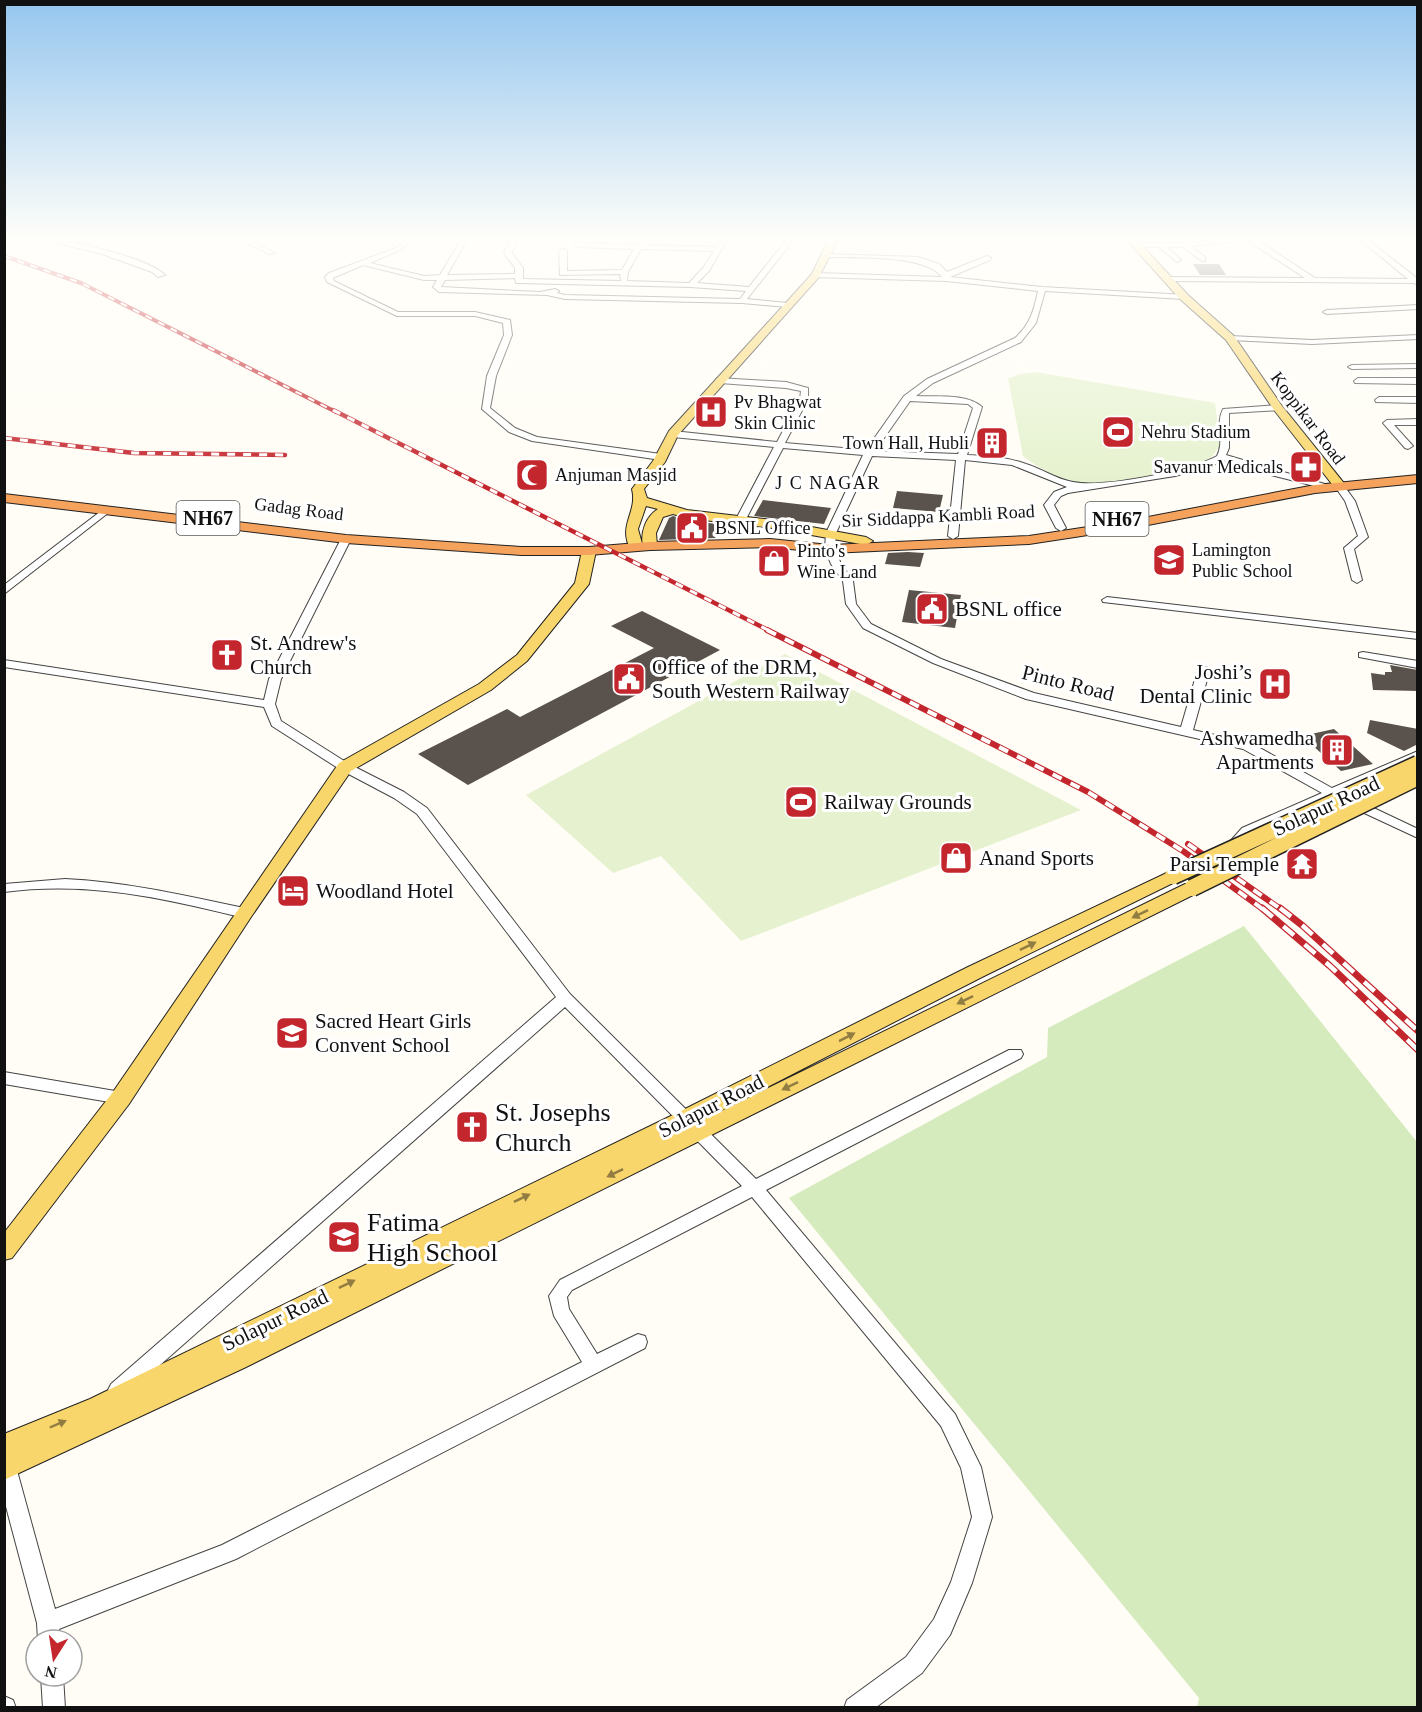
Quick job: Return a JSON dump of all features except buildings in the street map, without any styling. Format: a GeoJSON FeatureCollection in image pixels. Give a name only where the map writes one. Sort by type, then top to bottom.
{"type":"FeatureCollection","features":[{"type":"Feature","properties":{"kind":"highway","name":"Sir Siddappa Kambli Road"},"geometry":{"type":"LineString","coordinates":[[643,546],[770,543],[813,546],[830,541],[1029,540],[1128,525],[1334,483],[1418,470]]}},
{"type":"Feature","properties":{"kind":"highway","name":"Sir Siddappa Kambli Road"},"geometry":{"type":"LineString","coordinates":[[830,541],[1023,533],[1275,491],[1310,482],[1418,479]]}},
{"type":"Feature","properties":{"kind":"highway","name":"Gadag Road"},"geometry":{"type":"LineString","coordinates":[[4,494],[410,544]]}},
{"type":"Feature","properties":{"kind":"highway","name":"Gadag Road"},"geometry":{"type":"LineString","coordinates":[[4,498],[346,540],[520,551],[590,550],[643,546]]}},
{"type":"Feature","properties":{"kind":"main road"},"geometry":{"type":"LineString","coordinates":[[643,546],[631,529],[642,500],[638,489],[673,434],[775,318]]}},
{"type":"Feature","properties":{"kind":"main road","name":"Koppikar Road"},"geometry":{"type":"LineString","coordinates":[[1207,318],[1230,338],[1334,483]]}},
{"type":"Feature","properties":{"kind":"main road"},"geometry":{"type":"LineString","coordinates":[[642,500],[673,510],[740,521],[830,541]]}},
{"type":"Feature","properties":{"kind":"main road"},"geometry":{"type":"LineString","coordinates":[[643,546],[659,513],[673,510]]}},
{"type":"Feature","properties":{"kind":"main road"},"geometry":{"type":"LineString","coordinates":[[4,1251],[14,1226],[121,1098],[244,913],[345,767],[485,687],[522,658],[582,584],[590,550]]}},
{"type":"Feature","properties":{"kind":"main road","name":"Solapur Road"},"geometry":{"type":"LineString","coordinates":[[5,1460],[235,1360],[692,1126],[975,972],[1173,876],[1418,764]]}},
{"type":"Feature","properties":{"kind":"main road","name":"Solapur Road"},"geometry":{"type":"LineString","coordinates":[[5,1460],[99,1407],[1192,888],[1418,777]]}},
{"type":"Feature","properties":{"kind":"street"},"geometry":{"type":"LineString","coordinates":[[491,318],[507,322],[510,330],[493,370],[486,409],[512,430],[536,439],[663,452]]}},
{"type":"Feature","properties":{"kind":"street"},"geometry":{"type":"LineString","coordinates":[[830,541],[869,453],[907,398],[930,381],[1018,340],[1035,318]]}},
{"type":"Feature","properties":{"kind":"street"},"geometry":{"type":"LineString","coordinates":[[1230,338],[1312,342],[1418,337]]}},
{"type":"Feature","properties":{"kind":"street"},"geometry":{"type":"LineString","coordinates":[[1352,367],[1418,366]]}},
{"type":"Feature","properties":{"kind":"street"},"geometry":{"type":"LineString","coordinates":[[720,380],[786,385],[805,390],[804,399],[740,521]]}},
{"type":"Feature","properties":{"kind":"street"},"geometry":{"type":"LineString","coordinates":[[1358,381],[1418,381]]}},
{"type":"Feature","properties":{"kind":"street"},"geometry":{"type":"LineString","coordinates":[[907,398],[975,404],[978,407],[961,458],[953,536]]}},
{"type":"Feature","properties":{"kind":"street"},"geometry":{"type":"LineString","coordinates":[[1379,400],[1416,402]]}},
{"type":"Feature","properties":{"kind":"street"},"geometry":{"type":"LineString","coordinates":[[1053,496],[1064,490],[1080,486],[1198,469],[1212,464],[1222,457],[1225,449],[1223,416],[1226,411],[1278,408]]}},
{"type":"Feature","properties":{"kind":"street"},"geometry":{"type":"LineString","coordinates":[[1408,446],[1387,423],[1418,422]]}},
{"type":"Feature","properties":{"kind":"street"},"geometry":{"type":"LineString","coordinates":[[673,434],[1026,465],[1051,477],[1080,486]]}},
{"type":"Feature","properties":{"kind":"street"},"geometry":{"type":"LineString","coordinates":[[1222,457],[1250,467],[1310,482]]}},
{"type":"Feature","properties":{"kind":"street"},"geometry":{"type":"LineString","coordinates":[[1051,477],[1053,496],[1049,505],[1060,528]]}},
{"type":"Feature","properties":{"kind":"street"},"geometry":{"type":"LineString","coordinates":[[1334,483],[1350,501],[1363,537],[1349,548],[1357,580]]}},
{"type":"Feature","properties":{"kind":"street"},"geometry":{"type":"LineString","coordinates":[[4,591],[105,511]]}},
{"type":"Feature","properties":{"kind":"street"},"geometry":{"type":"LineString","coordinates":[[346,540],[275,679],[269,704],[276,723],[345,767],[399,795],[422,811],[565,998],[754,1188],[948,1419],[971,1467],[982,1517],[961,1583],[942,1627],[914,1665],[855,1707]]}},
{"type":"Feature","properties":{"kind":"street","name":"Pinto Road"},"geometry":{"type":"LineString","coordinates":[[830,541],[836,564],[848,581],[852,603],[867,626],[886,636],[937,661],[1030,696],[1247,746],[1332,794],[1418,834]]}},
{"type":"Feature","properties":{"kind":"street"},"geometry":{"type":"LineString","coordinates":[[1107,600],[1418,636]]}},
{"type":"Feature","properties":{"kind":"street"},"geometry":{"type":"LineString","coordinates":[[1363,655],[1418,665]]}},
{"type":"Feature","properties":{"kind":"street"},"geometry":{"type":"LineString","coordinates":[[4,663],[269,704]]}},
{"type":"Feature","properties":{"kind":"street"},"geometry":{"type":"LineString","coordinates":[[1186,732],[1204,669]]}},
{"type":"Feature","properties":{"kind":"street"},"geometry":{"type":"LineString","coordinates":[[1231,849],[1247,831],[1418,755]]}},
{"type":"Feature","properties":{"kind":"street"},"geometry":{"type":"LineString","coordinates":[[1244,862],[1265,860],[1418,784]]}},
{"type":"Feature","properties":{"kind":"street"},"geometry":{"type":"LineString","coordinates":[[4,888],[70,884],[140,889],[244,913]]}},
{"type":"Feature","properties":{"kind":"street"},"geometry":{"type":"LineString","coordinates":[[99,1407],[565,998]]}},
{"type":"Feature","properties":{"kind":"street"},"geometry":{"type":"LineString","coordinates":[[594,1365],[560,1311],[558,1296],[566,1285],[1015,1054]]}},
{"type":"Feature","properties":{"kind":"street"},"geometry":{"type":"LineString","coordinates":[[4,1078],[121,1098]]}},
{"type":"Feature","properties":{"kind":"street"},"geometry":{"type":"LineString","coordinates":[[57,1628],[229,1552],[638,1342]]}},
{"type":"Feature","properties":{"kind":"street"},"geometry":{"type":"LineString","coordinates":[[5,1460],[47,1628]]}},
{"type":"Feature","properties":{"kind":"street"},"geometry":{"type":"LineString","coordinates":[[52,1688],[54,1707]]}},
{"type":"Feature","properties":{"kind":"green space","name":"Nehru Stadium"},"geometry":{"type":"Polygon","coordinates":[[[1036,372],[1215,403],[1220,446],[1207,463],[1198,467],[1140,478],[1095,483],[1074,482],[1058,477],[1023,456],[1008,378],[1036,372]]]}},
{"type":"Feature","properties":{"kind":"green space","name":"Railway Grounds"},"geometry":{"type":"Polygon","coordinates":[[[785,654],[1081,810],[741,941],[661,856],[613,873],[526,795],[785,654]]]}},
{"type":"Feature","properties":{"kind":"green space"},"geometry":{"type":"Polygon","coordinates":[[[1244,926],[1417,1142],[1417,1707],[1197,1707],[1199,1698],[789,1198],[1047,1057],[1048,1028],[1244,926]]]}},
{"type":"Feature","properties":{"kind":"railway"},"geometry":{"type":"LineString","coordinates":[[150,318],[336,412]]}},
{"type":"Feature","properties":{"kind":"railway"},"geometry":{"type":"LineString","coordinates":[[333,410],[770,631]]}},
{"type":"Feature","properties":{"kind":"railway"},"geometry":{"type":"LineString","coordinates":[[4,438],[134,453],[285,455]]}},
{"type":"Feature","properties":{"kind":"railway"},"geometry":{"type":"LineString","coordinates":[[767,630],[1088,792],[1183,851],[1264,910]]}},
{"type":"Feature","properties":{"kind":"railway"},"geometry":{"type":"LineString","coordinates":[[1188,844],[1282,910]]}},
{"type":"Feature","properties":{"kind":"railway"},"geometry":{"type":"LineString","coordinates":[[1262,908],[1330,966],[1418,1050]]}},
{"type":"Feature","properties":{"kind":"railway"},"geometry":{"type":"LineString","coordinates":[[1280,908],[1303,926],[1418,1031]]}},
{"type":"Feature","properties":{"kind":"place","name":"Pv Bhagwat Skin Clinic"},"geometry":{"type":"Point","coordinates":[711,412]}},
{"type":"Feature","properties":{"kind":"place","name":"Nehru Stadium"},"geometry":{"type":"Point","coordinates":[1118,432]}},
{"type":"Feature","properties":{"kind":"place","name":"Town Hall, Hubli"},"geometry":{"type":"Point","coordinates":[992,443]}},
{"type":"Feature","properties":{"kind":"place","name":"Savanur Medicals"},"geometry":{"type":"Point","coordinates":[1306,467]}},
{"type":"Feature","properties":{"kind":"place","name":"Anjuman Masjid"},"geometry":{"type":"Point","coordinates":[532,475]}},
{"type":"Feature","properties":{"kind":"place","name":"BSNL Office"},"geometry":{"type":"Point","coordinates":[692,528]}},
{"type":"Feature","properties":{"kind":"place","name":"Lamington Public School"},"geometry":{"type":"Point","coordinates":[1169,560]}},
{"type":"Feature","properties":{"kind":"place","name":"Pinto's Wine Land"},"geometry":{"type":"Point","coordinates":[774,561]}},
{"type":"Feature","properties":{"kind":"place","name":"BSNL office"},"geometry":{"type":"Point","coordinates":[932,609]}},
{"type":"Feature","properties":{"kind":"place","name":"St. Andrew's Church"},"geometry":{"type":"Point","coordinates":[227,655]}},
{"type":"Feature","properties":{"kind":"place","name":"Office of the DRM, South Western Railway"},"geometry":{"type":"Point","coordinates":[629,679]}},
{"type":"Feature","properties":{"kind":"place","name":"Joshi’s Dental Clinic"},"geometry":{"type":"Point","coordinates":[1275,684]}},
{"type":"Feature","properties":{"kind":"place","name":"Ashwamedha Apartments"},"geometry":{"type":"Point","coordinates":[1337,750]}},
{"type":"Feature","properties":{"kind":"place","name":"Railway Grounds"},"geometry":{"type":"Point","coordinates":[801,802]}},
{"type":"Feature","properties":{"kind":"place","name":"Anand Sports"},"geometry":{"type":"Point","coordinates":[956,858]}},
{"type":"Feature","properties":{"kind":"place","name":"Parsi Temple"},"geometry":{"type":"Point","coordinates":[1302,864]}},
{"type":"Feature","properties":{"kind":"place","name":"Woodland Hotel"},"geometry":{"type":"Point","coordinates":[293,891]}},
{"type":"Feature","properties":{"kind":"place","name":"Sacred Heart Girls Convent School"},"geometry":{"type":"Point","coordinates":[292,1033]}},
{"type":"Feature","properties":{"kind":"place","name":"St. Josephs Church"},"geometry":{"type":"Point","coordinates":[472,1127]}},
{"type":"Feature","properties":{"kind":"place","name":"Fatima High School"},"geometry":{"type":"Point","coordinates":[344,1237]}},
{"type":"Feature","properties":{"kind":"district","name":"J C NAGAR"},"geometry":{"type":"Point","coordinates":[828,483]}}]}
